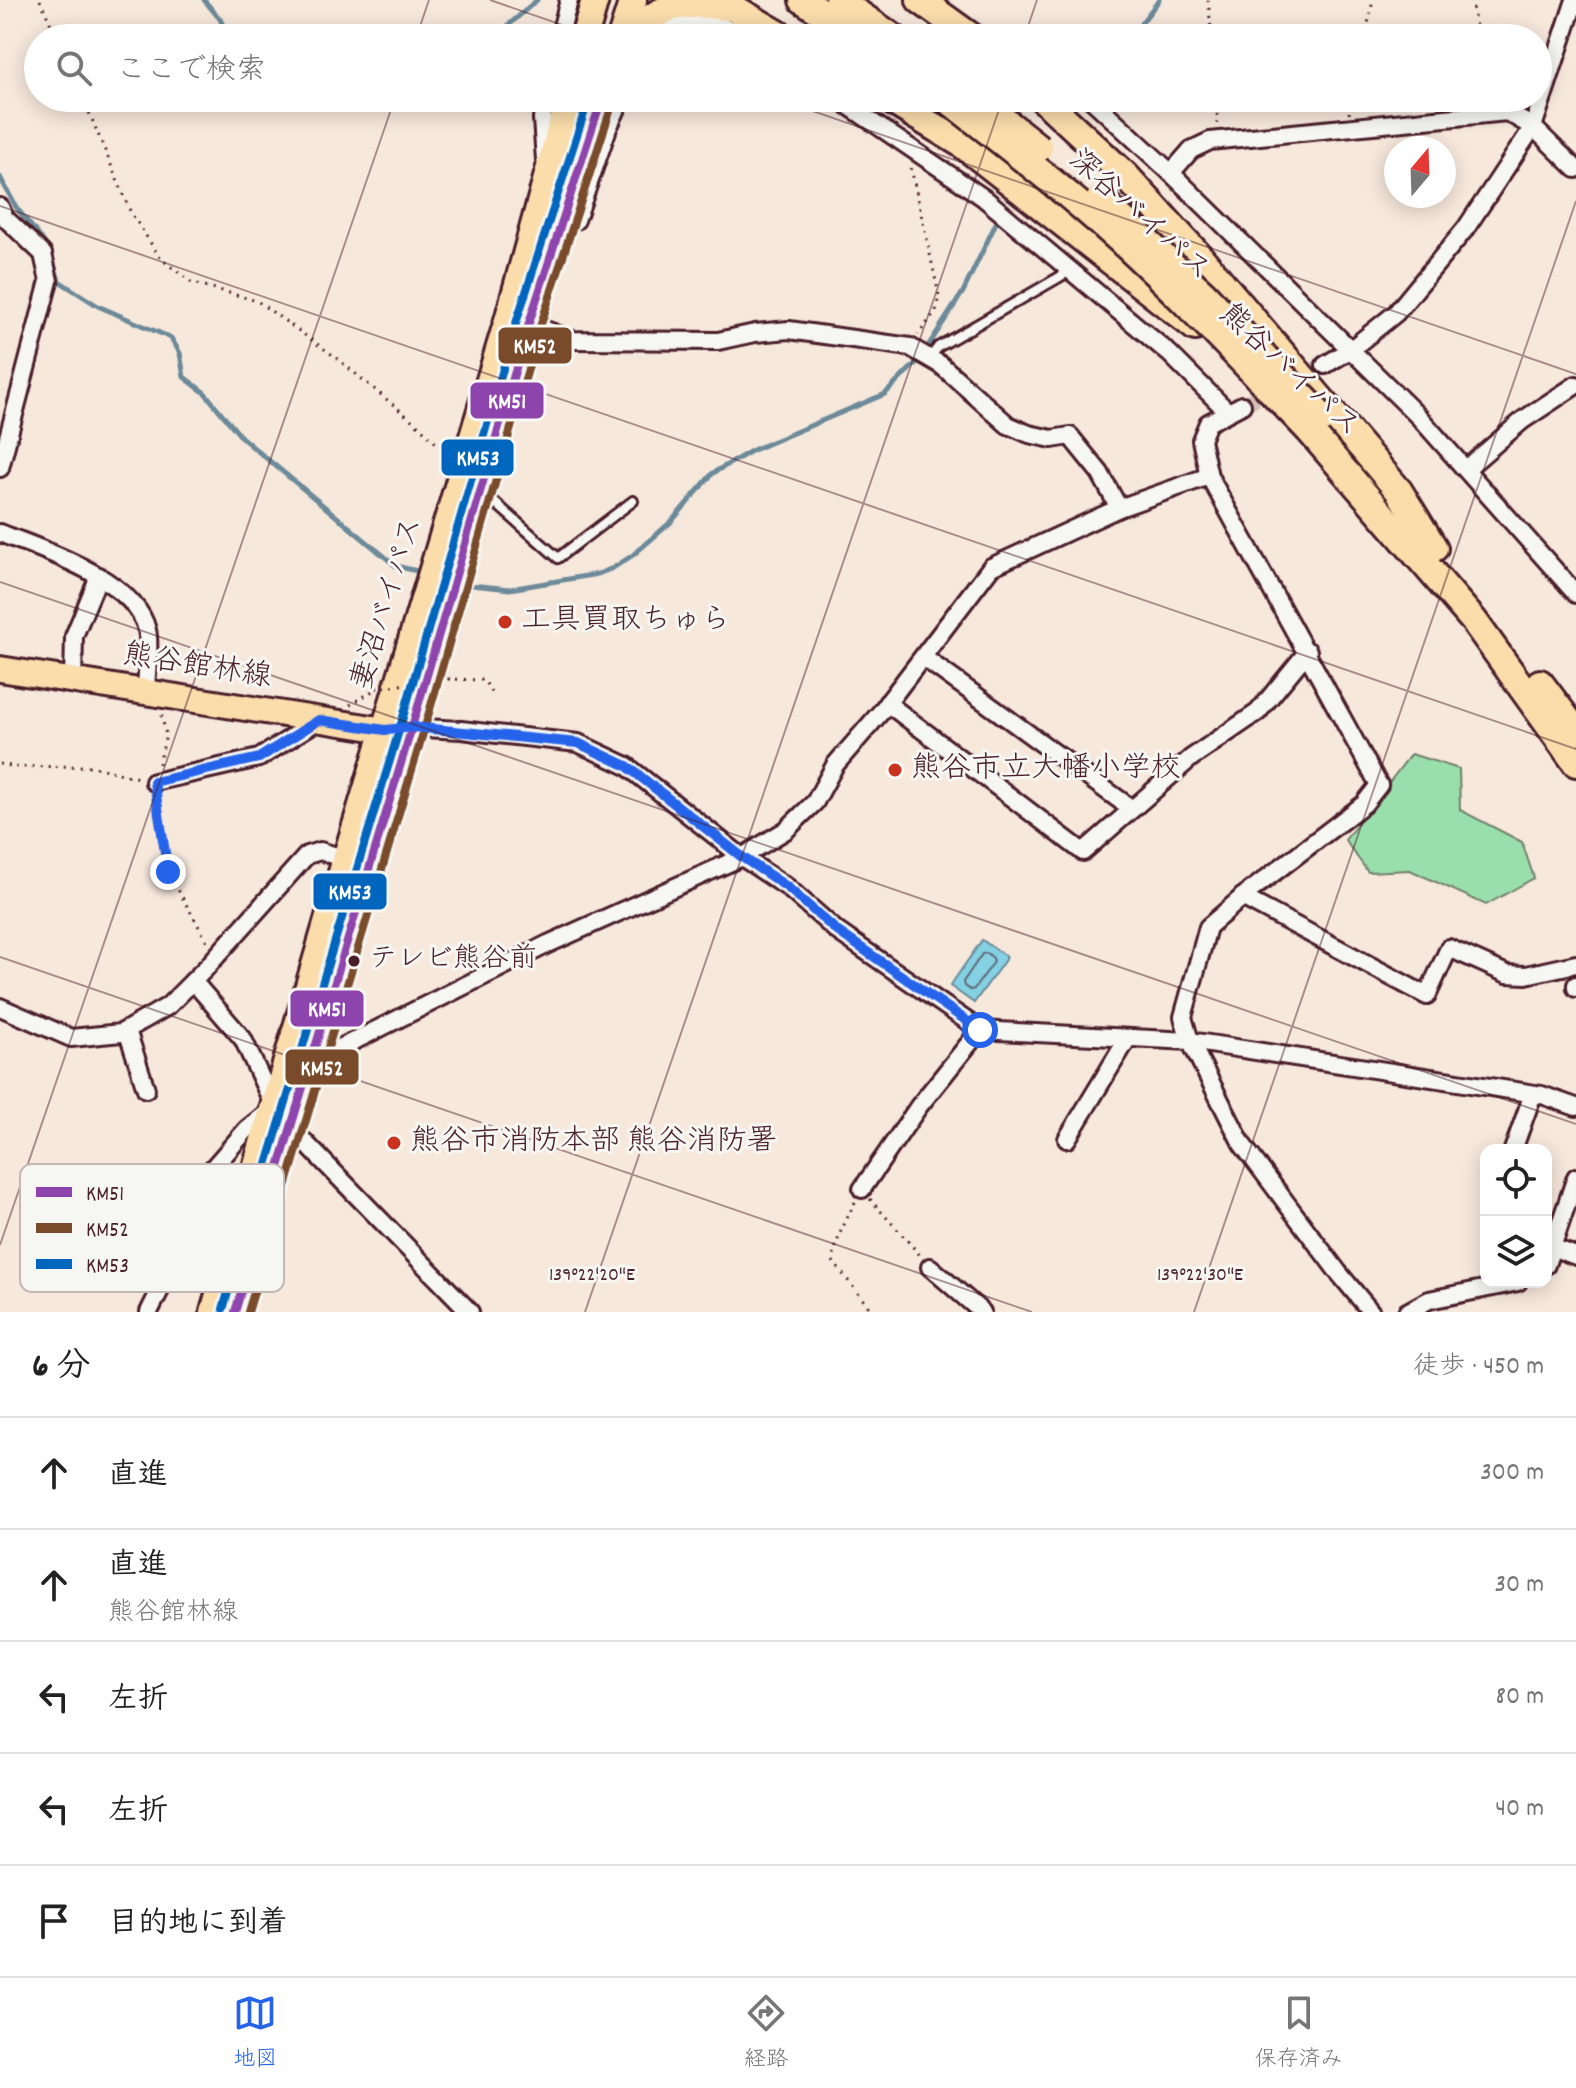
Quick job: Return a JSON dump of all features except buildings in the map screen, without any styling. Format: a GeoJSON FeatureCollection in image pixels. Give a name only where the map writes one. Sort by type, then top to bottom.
{"type":"FeatureCollection","features":[{"type":"Feature","properties":{"kind":"highway"},"geometry":{"type":"LineString","coordinates":[[588,24],[595,0]]}},
{"type":"Feature","properties":{"kind":"highway"},"geometry":{"type":"LineString","coordinates":[[625,24],[633,0]]}},
{"type":"Feature","properties":{"kind":"highway"},"geometry":{"type":"LineString","coordinates":[[803,0],[839,24]]}},
{"type":"Feature","properties":{"kind":"highway"},"geometry":{"type":"LineString","coordinates":[[838,0],[873,24]]}},
{"type":"Feature","properties":{"kind":"highway"},"geometry":{"type":"LineString","coordinates":[[920,0],[953,24]]}},
{"type":"Feature","properties":{"kind":"highway"},"geometry":{"type":"LineString","coordinates":[[643,24],[655,13],[675,5],[693,3],[727,4],[761,24]]}},
{"type":"Feature","properties":{"kind":"highway","name":"妻沼バイパス"},"geometry":{"type":"LineString","coordinates":[[268,1164],[308,1064],[481,490],[547,181],[565,112]]}},
{"type":"Feature","properties":{"kind":"highway","name":"妻沼バイパス"},"geometry":{"type":"LineString","coordinates":[[274,1164],[346,859],[463,470],[519,320],[558,234],[597,112]]}},
{"type":"Feature","properties":{"kind":"highway","name":"熊谷バイパス"},"geometry":{"type":"LineString","coordinates":[[910,112],[962,144],[1316,424],[1434,548],[1487,612],[1576,731]]}},
{"type":"Feature","properties":{"kind":"highway","name":"深谷バイパス"},"geometry":{"type":"LineString","coordinates":[[964,112],[1120,240],[1316,424]]}},
{"type":"Feature","properties":{"kind":"highway","name":"深谷バイパス"},"geometry":{"type":"LineString","coordinates":[[993,112],[1130,225],[1203,293],[1316,424]]}},
{"type":"Feature","properties":{"kind":"highway"},"geometry":{"type":"LineString","coordinates":[[1057,112],[1126,176],[1199,256],[1399,491],[1434,548]]}},
{"type":"Feature","properties":{"kind":"highway","name":"熊谷バイパス"},"geometry":{"type":"LineString","coordinates":[[1316,424],[1474,621],[1576,763]]}},
{"type":"Feature","properties":{"kind":"highway","name":"妻沼バイパス"},"geometry":{"type":"LineString","coordinates":[[214,1312],[221,1292]]}},
{"type":"Feature","properties":{"kind":"highway","name":"妻沼バイパス"},"geometry":{"type":"LineString","coordinates":[[235,1312],[240,1292]]}},
{"type":"Feature","properties":{"kind":"main road","name":"熊谷館林線"},"geometry":{"type":"LineString","coordinates":[[0,669],[385,730]]}},
{"type":"Feature","properties":{"kind":"street"},"geometry":{"type":"LineString","coordinates":[[563,24],[569,0]]}},
{"type":"Feature","properties":{"kind":"street"},"geometry":{"type":"LineString","coordinates":[[1552,70],[1575,0]]}},
{"type":"Feature","properties":{"kind":"street"},"geometry":{"type":"LineString","coordinates":[[664,24],[681,18],[713,24]]}},
{"type":"Feature","properties":{"kind":"street"},"geometry":{"type":"LineString","coordinates":[[543,112],[547,181]]}},
{"type":"Feature","properties":{"kind":"street"},"geometry":{"type":"LineString","coordinates":[[558,234],[570,237],[615,112]]}},
{"type":"Feature","properties":{"kind":"street"},"geometry":{"type":"LineString","coordinates":[[858,112],[984,198],[1235,408],[1208,423],[1201,440],[1209,476],[1379,785],[1364,804],[1242,897],[1208,927],[1183,1017],[1190,1041],[1242,1144],[1371,1312]]}},
{"type":"Feature","properties":{"kind":"street"},"geometry":{"type":"LineString","coordinates":[[1105,112],[1419,417],[1576,594]]}},
{"type":"Feature","properties":{"kind":"street"},"geometry":{"type":"LineString","coordinates":[[1171,173],[1191,150],[1202,143],[1501,112],[1514,115],[1533,127],[1576,169]]}},
{"type":"Feature","properties":{"kind":"street"},"geometry":{"type":"LineString","coordinates":[[1325,365],[1350,350],[1396,313],[1466,228],[1533,127],[1538,112]]}},
{"type":"Feature","properties":{"kind":"street"},"geometry":{"type":"LineString","coordinates":[[0,207],[5,218],[43,254],[49,281],[0,468]]}},
{"type":"Feature","properties":{"kind":"street"},"geometry":{"type":"LineString","coordinates":[[519,320],[572,340],[718,341],[789,330],[912,348],[941,365],[1008,425],[1052,439],[1070,436],[1100,473],[1119,508]]}},
{"type":"Feature","properties":{"kind":"street"},"geometry":{"type":"LineString","coordinates":[[1466,469],[1523,420],[1576,385]]}},
{"type":"Feature","properties":{"kind":"street"},"geometry":{"type":"LineString","coordinates":[[308,1064],[548,944],[742,857],[786,830],[815,802],[835,765],[887,703],[991,567],[1119,508],[1209,476]]}},
{"type":"Feature","properties":{"kind":"street"},"geometry":{"type":"LineString","coordinates":[[0,533],[91,571],[137,609],[148,630],[152,693]]}},
{"type":"Feature","properties":{"kind":"street"},"geometry":{"type":"LineString","coordinates":[[73,681],[74,636],[99,576]]}},
{"type":"Feature","properties":{"kind":"street"},"geometry":{"type":"LineString","coordinates":[[887,703],[1083,852],[1191,758],[1258,712],[1308,651]]}},
{"type":"Feature","properties":{"kind":"street"},"geometry":{"type":"LineString","coordinates":[[923,657],[1132,809]]}},
{"type":"Feature","properties":{"kind":"street"},"geometry":{"type":"LineString","coordinates":[[154,782],[259,758],[319,720]]}},
{"type":"Feature","properties":{"kind":"street"},"geometry":{"type":"LineString","coordinates":[[385,730],[412,727],[578,743],[627,766],[742,857],[787,887],[837,931],[980,1030],[1190,1041],[1533,1094],[1576,1107]]}},
{"type":"Feature","properties":{"kind":"street"},"geometry":{"type":"LineString","coordinates":[[0,1007],[71,1038],[121,1033],[168,1006],[307,855],[320,851],[346,859]]}},
{"type":"Feature","properties":{"kind":"street"},"geometry":{"type":"LineString","coordinates":[[1242,897],[1427,996],[1449,948],[1507,974],[1526,975],[1576,964]]}},
{"type":"Feature","properties":{"kind":"street"},"geometry":{"type":"LineString","coordinates":[[193,981],[243,1039],[287,1113],[470,1312]]}},
{"type":"Feature","properties":{"kind":"street"},"geometry":{"type":"LineString","coordinates":[[127,1030],[146,1089]]}},
{"type":"Feature","properties":{"kind":"street"},"geometry":{"type":"LineString","coordinates":[[862,1189],[919,1106],[980,1030]]}},
{"type":"Feature","properties":{"kind":"street"},"geometry":{"type":"LineString","coordinates":[[1067,1139],[1128,1038]]}},
{"type":"Feature","properties":{"kind":"street"},"geometry":{"type":"LineString","coordinates":[[1515,1144],[1533,1094]]}},
{"type":"Feature","properties":{"kind":"street"},"geometry":{"type":"LineString","coordinates":[[216,1164],[247,1129],[287,1113]]}},
{"type":"Feature","properties":{"kind":"street"},"geometry":{"type":"LineString","coordinates":[[1552,1238],[1576,1177]]}},
{"type":"Feature","properties":{"kind":"street"},"geometry":{"type":"LineString","coordinates":[[1552,1247],[1576,1256]]}},
{"type":"Feature","properties":{"kind":"street"},"geometry":{"type":"LineString","coordinates":[[930,1267],[982,1312]]}},
{"type":"Feature","properties":{"kind":"street"},"geometry":{"type":"LineString","coordinates":[[1407,1312],[1429,1300],[1488,1288]]}},
{"type":"Feature","properties":{"kind":"street"},"geometry":{"type":"LineString","coordinates":[[149,1312],[159,1292]]}},
{"type":"Feature","properties":{"kind":"lane"},"geometry":{"type":"LineString","coordinates":[[930,358],[938,347],[1071,270]]}},
{"type":"Feature","properties":{"kind":"lane"},"geometry":{"type":"LineString","coordinates":[[481,490],[558,558],[633,501]]}},
{"type":"Feature","properties":{"kind":"path"},"geometry":{"type":"LineString","coordinates":[[40,0],[51,24]]}},
{"type":"Feature","properties":{"kind":"path"},"geometry":{"type":"LineString","coordinates":[[1208,0],[1211,24]]}},
{"type":"Feature","properties":{"kind":"path"},"geometry":{"type":"LineString","coordinates":[[1368,24],[1373,0]]}},
{"type":"Feature","properties":{"kind":"path"},"geometry":{"type":"LineString","coordinates":[[1471,0],[1475,24]]}},
{"type":"Feature","properties":{"kind":"path"},"geometry":{"type":"LineString","coordinates":[[89,112],[131,213],[161,259],[191,282],[257,301],[270,310],[346,366],[419,426],[463,470]]}},
{"type":"Feature","properties":{"kind":"path"},"geometry":{"type":"LineString","coordinates":[[1217,112],[1219,141]]}},
{"type":"Feature","properties":{"kind":"path"},"geometry":{"type":"LineString","coordinates":[[906,145],[939,295],[936,311],[912,348]]}},
{"type":"Feature","properties":{"kind":"path"},"geometry":{"type":"LineString","coordinates":[[345,708],[376,688],[448,679],[484,680],[493,695]]}},
{"type":"Feature","properties":{"kind":"path"},"geometry":{"type":"LineString","coordinates":[[152,693],[166,735],[154,782],[168,872],[215,957]]}},
{"type":"Feature","properties":{"kind":"path"},"geometry":{"type":"LineString","coordinates":[[0,764],[16,767],[91,766],[154,782]]}},
{"type":"Feature","properties":{"kind":"path"},"geometry":{"type":"LineString","coordinates":[[864,1312],[868,1306],[832,1260],[840,1233],[862,1189],[930,1267]]}},
{"type":"Feature","properties":{"kind":"green space"},"geometry":{"type":"Polygon","coordinates":[[[1411,754],[1459,769],[1460,810],[1522,842],[1534,878],[1486,905],[1410,870],[1368,872],[1345,840],[1411,754]]]}},
{"type":"Feature","properties":{"kind":"water"},"geometry":{"type":"Polygon","coordinates":[[[982,940],[1007,957],[974,1003],[950,986],[982,940]]]}},
{"type":"Feature","properties":{"kind":"waterway"},"geometry":{"type":"LineString","coordinates":[[204,0],[222,24]]}},
{"type":"Feature","properties":{"kind":"waterway"},"geometry":{"type":"LineString","coordinates":[[510,24],[537,0]]}},
{"type":"Feature","properties":{"kind":"waterway"},"geometry":{"type":"LineString","coordinates":[[1141,24],[1159,0]]}},
{"type":"Feature","properties":{"kind":"waterway"},"geometry":{"type":"LineString","coordinates":[[0,177],[16,207],[50,250],[59,281],[98,306],[171,338],[180,353],[184,377],[205,393],[242,438],[396,566],[417,571]]}},
{"type":"Feature","properties":{"kind":"waterway"},"geometry":{"type":"LineString","coordinates":[[471,585],[510,589],[598,574],[613,568],[671,522],[713,473],[753,450],[885,394],[919,360],[963,292],[996,223]]}},
{"type":"Feature","properties":{"kind":"tunnel"},"geometry":{"type":"LineString","coordinates":[[1242,405],[1325,365]]}},
{"type":"Feature","properties":{"kind":"transit line","name":"KM53"},"geometry":{"type":"LineString","coordinates":[[267,1164],[401,724],[517,320],[584,112]]}},
{"type":"Feature","properties":{"kind":"transit line","name":"KM51"},"geometry":{"type":"LineString","coordinates":[[280,1164],[412,727],[529,323],[597,112]]}},
{"type":"Feature","properties":{"kind":"transit line","name":"KM52"},"geometry":{"type":"LineString","coordinates":[[284,1193],[424,730],[540,327],[610,112]]}},
{"type":"Feature","properties":{"kind":"transit line","name":"KM53"},"geometry":{"type":"LineString","coordinates":[[223,1309],[228,1292]]}},
{"type":"Feature","properties":{"kind":"transit line","name":"KM51"},"geometry":{"type":"LineString","coordinates":[[235,1312],[241,1292]]}},
{"type":"Feature","properties":{"kind":"transit line","name":"KM52"},"geometry":{"type":"LineString","coordinates":[[248,1312],[254,1292]]}},
{"type":"Feature","properties":{"kind":"place","name":"工具買取ちゅら"},"geometry":{"type":"Point","coordinates":[505,622]}},
{"type":"Feature","properties":{"kind":"place","name":"熊谷市立大幡小学校"},"geometry":{"type":"Point","coordinates":[895,770]}},
{"type":"Feature","properties":{"kind":"place","name":"テレビ熊谷前"},"geometry":{"type":"Point","coordinates":[354,961]}},
{"type":"Feature","properties":{"kind":"place","name":"熊谷市消防本部 熊谷消防署"},"geometry":{"type":"Point","coordinates":[394,1143]}},
{"type":"Feature","properties":{"kind":"route"},"geometry":{"type":"LineString","coordinates":[[168,872],[154,782],[259,758],[319,720],[385,730],[412,727],[461,730],[578,743],[627,766],[742,857],[787,887],[837,931],[980,1030]]}}]}
